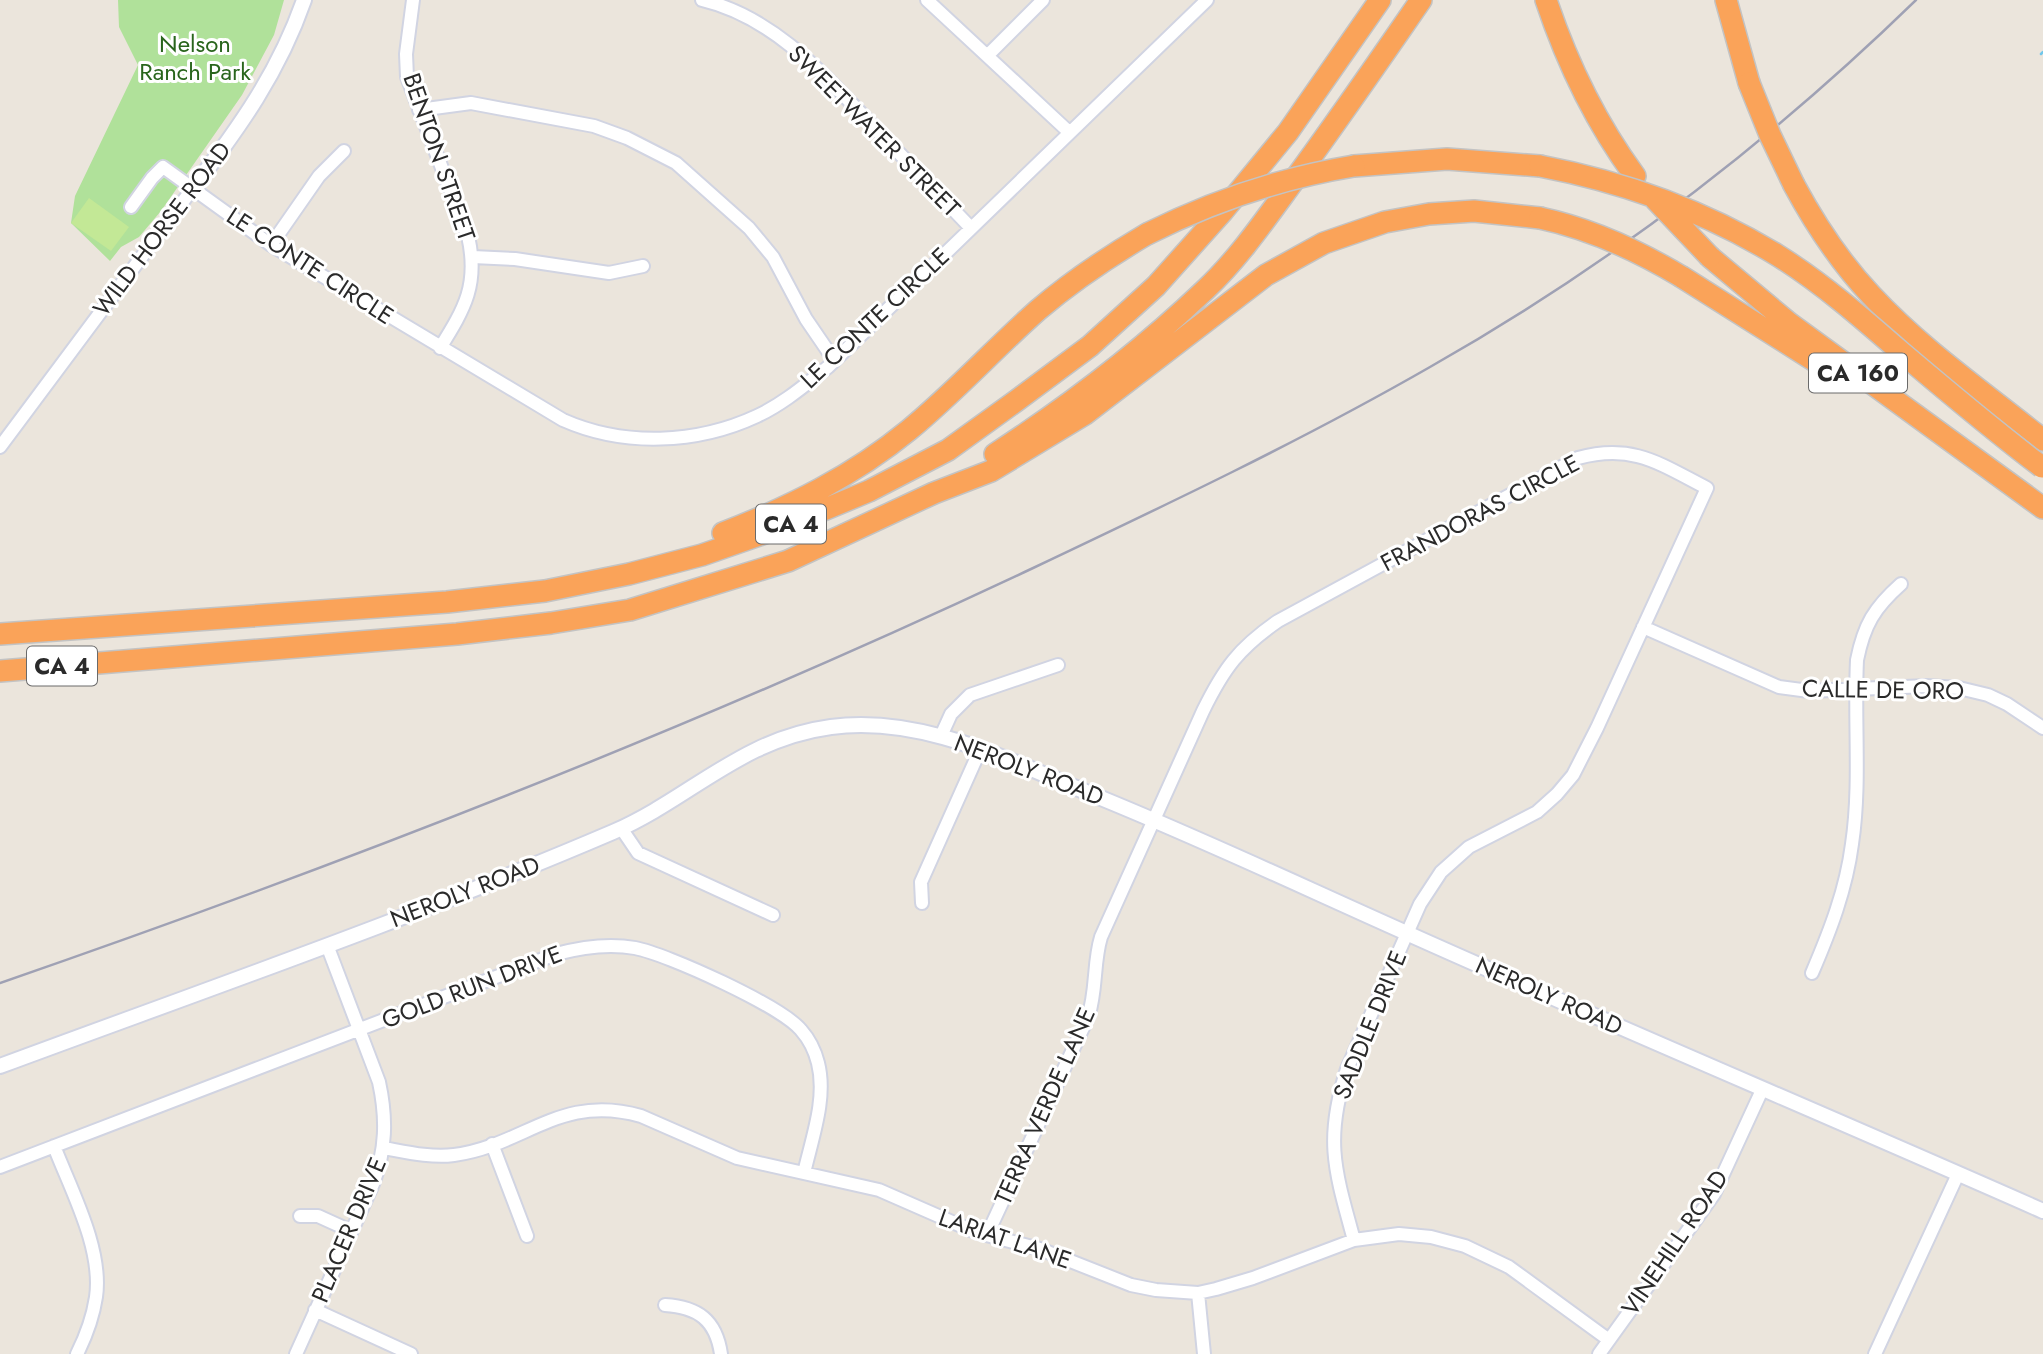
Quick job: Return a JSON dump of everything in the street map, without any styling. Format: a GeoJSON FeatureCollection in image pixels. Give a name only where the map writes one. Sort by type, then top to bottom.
{"type":"FeatureCollection","features":[{"type":"Feature","properties":{"kind":"highway","name":"CA 4"},"geometry":{"type":"LineString","coordinates":[[0,634],[447,602],[545,591],[702,555],[869,491],[948,450],[1090,346],[1156,286],[1288,132],[1380,0]]}},
{"type":"Feature","properties":{"kind":"highway","name":"CA 4"},"geometry":{"type":"LineString","coordinates":[[0,671],[457,634],[630,610],[788,561],[934,493],[1036,427],[1119,365],[1206,289],[1253,236],[1421,0]]}},
{"type":"Feature","properties":{"kind":"highway","name":"CA 160"},"geometry":{"type":"LineString","coordinates":[[1546,0],[1582,88],[1607,134],[1635,176],[1710,257],[1778,314],[2043,508]]}},
{"type":"Feature","properties":{"kind":"highway","name":"CA 160"},"geometry":{"type":"LineString","coordinates":[[1726,0],[1749,83],[1770,135],[1794,185],[1836,253],[1888,313],[1927,348],[2043,440]]}},
{"type":"Feature","properties":{"kind":"highway"},"geometry":{"type":"LineString","coordinates":[[646,569],[724,532],[796,503],[865,463],[928,414],[1022,324],[1058,294],[1095,266],[1147,234],[1196,210],[1247,191],[1300,176],[1401,161],[1447,159],[1540,166],[1651,194],[1704,216],[1762,246],[1825,288],[1987,425],[2042,467]]}},
{"type":"Feature","properties":{"kind":"highway"},"geometry":{"type":"LineString","coordinates":[[934,493],[991,471],[1054,434],[1125,385],[1266,275],[1324,243],[1385,222],[1429,214],[1485,212],[1540,218],[1578,227],[1614,240],[1682,277],[2010,484]]}},
{"type":"Feature","properties":{"kind":"highway"},"geometry":{"type":"LineString","coordinates":[[0,682],[125,662]]}},
{"type":"Feature","properties":{"kind":"street","name":"WILD HORSE ROAD"},"geometry":{"type":"LineString","coordinates":[[0,447],[228,142],[278,64],[304,0]]}},
{"type":"Feature","properties":{"kind":"street","name":"BENTON STREET"},"geometry":{"type":"LineString","coordinates":[[413,0],[406,54],[407,77],[468,236],[473,257],[469,295],[440,348]]}},
{"type":"Feature","properties":{"kind":"street","name":"SWEETWATER STREET"},"geometry":{"type":"LineString","coordinates":[[702,0],[743,15],[776,34],[808,61],[970,227]]}},
{"type":"Feature","properties":{"kind":"street"},"geometry":{"type":"LineString","coordinates":[[927,0],[1069,132]]}},
{"type":"Feature","properties":{"kind":"street"},"geometry":{"type":"LineString","coordinates":[[988,55],[1043,0]]}},
{"type":"Feature","properties":{"kind":"street","name":"LE CONTE CIRCLE"},"geometry":{"type":"LineString","coordinates":[[131,207],[163,167],[271,246],[563,421],[578,427],[604,434],[661,440],[730,427],[759,415],[794,395],[834,360],[1207,0]]}},
{"type":"Feature","properties":{"kind":"street"},"geometry":{"type":"LineString","coordinates":[[419,110],[471,103],[594,126],[627,138],[676,163],[749,228],[773,257],[806,319],[834,360]]}},
{"type":"Feature","properties":{"kind":"street"},"geometry":{"type":"LineString","coordinates":[[271,246],[319,176],[344,151]]}},
{"type":"Feature","properties":{"kind":"street"},"geometry":{"type":"LineString","coordinates":[[473,257],[515,258],[609,273],[643,266]]}},
{"type":"Feature","properties":{"kind":"street","name":"FRANDORAS CIRCLE"},"geometry":{"type":"LineString","coordinates":[[1155,820],[1218,681],[1242,649],[1279,621],[1578,458],[1597,453],[1628,453],[1666,467],[1707,488],[1597,729],[1573,775],[1537,812],[1469,847],[1455,858],[1441,872],[1423,898],[1407,933]]}},
{"type":"Feature","properties":{"kind":"street"},"geometry":{"type":"LineString","coordinates":[[1812,973],[1838,908],[1852,844],[1856,793],[1857,660],[1867,624],[1900,584]]}},
{"type":"Feature","properties":{"kind":"street","name":"CALLE DE ORO"},"geometry":{"type":"LineString","coordinates":[[1643,627],[1779,687],[1809,691],[1941,686],[1970,690],[2007,704],[2043,728]]}},
{"type":"Feature","properties":{"kind":"street"},"geometry":{"type":"LineString","coordinates":[[941,736],[951,714],[970,695],[1058,665]]}},
{"type":"Feature","properties":{"kind":"street","name":"NEROLY ROAD"},"geometry":{"type":"LineString","coordinates":[[0,1066],[498,880],[621,828],[748,752],[795,734],[838,726],[872,724],[941,736],[1155,820],[1762,1090],[2043,1211]]}},
{"type":"Feature","properties":{"kind":"street"},"geometry":{"type":"LineString","coordinates":[[922,903],[921,882],[981,750]]}},
{"type":"Feature","properties":{"kind":"street","name":"TERRA VERDE LANE"},"geometry":{"type":"LineString","coordinates":[[987,1235],[1088,1017],[1093,1002],[1096,960],[1101,937],[1155,820]]}},
{"type":"Feature","properties":{"kind":"street"},"geometry":{"type":"LineString","coordinates":[[621,828],[638,853],[773,915]]}},
{"type":"Feature","properties":{"kind":"street","name":"SADDLE DRIVE"},"geometry":{"type":"LineString","coordinates":[[1354,1240],[1335,1164],[1333,1140],[1338,1097],[1347,1069],[1407,933]]}},
{"type":"Feature","properties":{"kind":"street","name":"PLACER DRIVE"},"geometry":{"type":"LineString","coordinates":[[296,1354],[373,1184],[384,1148],[384,1105],[379,1083],[327,945]]}},
{"type":"Feature","properties":{"kind":"street","name":"GOLD RUN DRIVE"},"geometry":{"type":"LineString","coordinates":[[0,1167],[556,954],[578,948],[616,946],[651,952],[775,1010],[788,1018],[805,1036],[818,1061],[821,1080],[820,1101],[804,1173]]}},
{"type":"Feature","properties":{"kind":"street","name":"VINEHILL ROAD"},"geometry":{"type":"LineString","coordinates":[[1599,1354],[1714,1194],[1762,1090]]}},
{"type":"Feature","properties":{"kind":"street","name":"LARIAT LANE"},"geometry":{"type":"LineString","coordinates":[[384,1148],[436,1156],[465,1153],[570,1113],[608,1109],[641,1116],[737,1158],[879,1191],[953,1223],[1040,1249],[1131,1285],[1156,1290],[1198,1293],[1253,1278],[1354,1240],[1399,1234],[1431,1237],[1465,1246],[1510,1266],[1609,1340]]}},
{"type":"Feature","properties":{"kind":"street"},"geometry":{"type":"LineString","coordinates":[[492,1144],[527,1236]]}},
{"type":"Feature","properties":{"kind":"street"},"geometry":{"type":"LineString","coordinates":[[54,1146],[93,1251],[97,1271],[93,1315],[77,1354]]}},
{"type":"Feature","properties":{"kind":"street"},"geometry":{"type":"LineString","coordinates":[[1875,1354],[1958,1174]]}},
{"type":"Feature","properties":{"kind":"street"},"geometry":{"type":"LineString","coordinates":[[300,1216],[318,1216],[351,1231]]}},
{"type":"Feature","properties":{"kind":"street"},"geometry":{"type":"LineString","coordinates":[[1198,1293],[1205,1354]]}},
{"type":"Feature","properties":{"kind":"street"},"geometry":{"type":"LineString","coordinates":[[665,1305],[684,1306],[706,1319],[719,1341],[721,1354]]}},
{"type":"Feature","properties":{"kind":"street"},"geometry":{"type":"LineString","coordinates":[[315,1310],[411,1354]]}},
{"type":"Feature","properties":{"kind":"green space","name":"Nelson Ranch Park"},"geometry":{"type":"Polygon","coordinates":[[[118,0],[284,0],[274,35],[242,95],[161,211],[139,237],[121,247],[110,261],[71,223],[75,196],[138,65],[119,27],[118,0]]]}},
{"type":"Feature","properties":{"kind":"green space"},"geometry":{"type":"Polygon","coordinates":[[[89,198],[129,227],[111,251],[71,223],[89,198]]]}},
{"type":"Feature","properties":{"kind":"railway"},"geometry":{"type":"LineString","coordinates":[[0,983],[262,889],[650,738],[905,627],[1283,447],[1496,328],[1623,244],[1745,152],[1916,0]]}}]}
